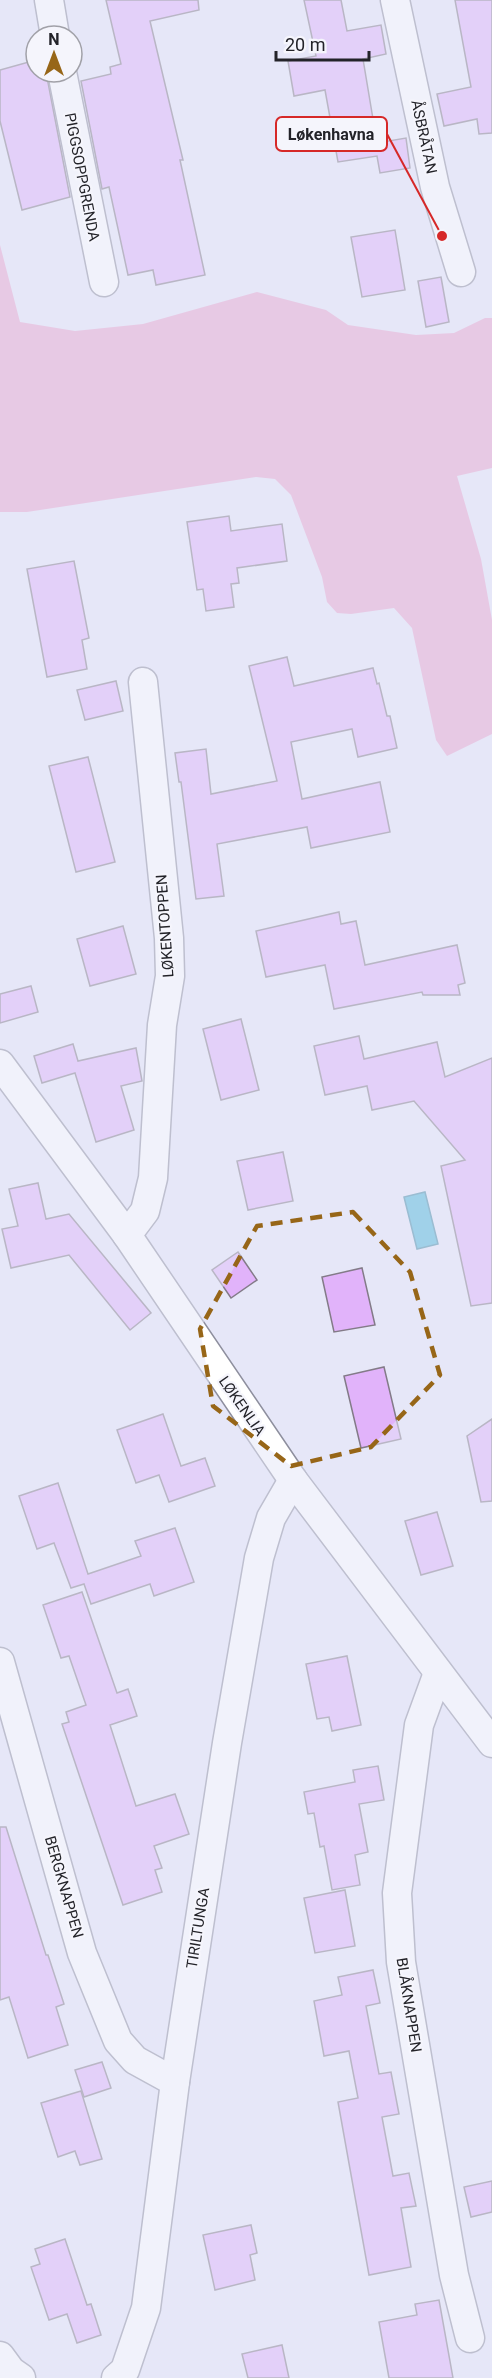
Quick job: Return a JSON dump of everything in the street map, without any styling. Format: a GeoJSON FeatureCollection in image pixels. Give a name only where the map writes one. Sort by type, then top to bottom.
{"type":"FeatureCollection","features":[{"type":"Feature","properties":{"kind":"street"},"geometry":{"type":"LineString","coordinates":[[49,0],[53,24]]}},
{"type":"Feature","properties":{"kind":"street","name":"ÅSBRÅTAN"},"geometry":{"type":"LineString","coordinates":[[395,0],[435,187],[461,272]]}},
{"type":"Feature","properties":{"kind":"street","name":"PIGGSOPPGRENDA"},"geometry":{"type":"LineString","coordinates":[[64,84],[104,282]]}},
{"type":"Feature","properties":{"kind":"street","name":"LØKENTOPPEN"},"geometry":{"type":"LineString","coordinates":[[127,1235],[145,1211],[153,1178],[162,1025],[170,976],[169,938],[143,682]]}},
{"type":"Feature","properties":{"kind":"street","name":"LØKENLIA"},"geometry":{"type":"LineString","coordinates":[[0,1064],[127,1235],[293,1480],[492,1743]]}},
{"type":"Feature","properties":{"kind":"street","name":"TIRILTUNGA"},"geometry":{"type":"LineString","coordinates":[[116,2378],[125,2370],[146,2308],[175,2082],[227,1743],[259,1558],[271,1518],[293,1480]]}},
{"type":"Feature","properties":{"kind":"street","name":"BERGKNAPPEN"},"geometry":{"type":"LineString","coordinates":[[0,1662],[82,1953],[118,2041],[135,2060],[175,2082]]}},
{"type":"Feature","properties":{"kind":"street","name":"BLÅKNAPPEN"},"geometry":{"type":"LineString","coordinates":[[438,1673],[419,1725],[398,1904],[401,1962],[454,2275],[470,2338]]}},
{"type":"Feature","properties":{"kind":"street"},"geometry":{"type":"LineString","coordinates":[[0,2356],[11,2371],[21,2378]]}},
{"type":"Feature","properties":{"kind":"highlighted area"},"geometry":{"type":"Polygon","coordinates":[[[353,1212],[410,1272],[440,1375],[371,1447],[291,1466],[213,1406],[200,1329],[257,1226],[353,1212]]]}},
{"type":"Feature","properties":{"kind":"shaded area"},"geometry":{"type":"Polygon","coordinates":[[[0,245],[20,322],[75,331],[143,324],[257,292],[326,310],[348,325],[416,335],[454,333],[485,318],[492,318],[492,468],[457,476],[481,559],[492,620],[492,734],[447,756],[436,740],[412,628],[394,608],[351,614],[337,613],[327,602],[322,577],[291,495],[275,479],[256,477],[27,512],[0,512],[0,245]]]}},
{"type":"Feature","properties":{"kind":"water"},"geometry":{"type":"Polygon","coordinates":[[[425,1192],[438,1244],[417,1249],[404,1197],[425,1192]]]}},
{"type":"Feature","properties":{"kind":"building"},"geometry":{"type":"Polygon","coordinates":[[[106,0],[198,0],[199,10],[150,21],[183,160],[180,160],[205,275],[156,285],[153,270],[128,275],[109,187],[102,189],[82,84],[84,84],[84,80],[111,74],[110,67],[121,64],[106,0]]]}},
{"type":"Feature","properties":{"kind":"building"},"geometry":{"type":"Polygon","coordinates":[[[304,0],[341,0],[347,31],[381,25],[386,54],[363,59],[377,143],[406,138],[410,168],[380,173],[377,156],[338,162],[325,90],[294,96],[288,61],[316,56],[304,0]]]}},
{"type":"Feature","properties":{"kind":"building"},"geometry":{"type":"Polygon","coordinates":[[[455,0],[492,0],[492,133],[479,134],[477,119],[444,126],[437,94],[471,87],[455,0]]]}},
{"type":"Feature","properties":{"kind":"building"},"geometry":{"type":"Polygon","coordinates":[[[24,63],[24,84],[48,84],[70,197],[22,210],[0,121],[0,70],[24,63]]]}},
{"type":"Feature","properties":{"kind":"building"},"geometry":{"type":"Polygon","coordinates":[[[395,230],[405,290],[362,297],[351,237],[395,230]]]}},
{"type":"Feature","properties":{"kind":"building"},"geometry":{"type":"Polygon","coordinates":[[[441,277],[449,322],[426,327],[418,281],[441,277]]]}},
{"type":"Feature","properties":{"kind":"building"},"geometry":{"type":"Polygon","coordinates":[[[229,516],[231,531],[282,524],[287,561],[237,568],[239,583],[231,584],[234,607],[206,611],[203,589],[197,590],[187,522],[229,516]]]}},
{"type":"Feature","properties":{"kind":"building"},"geometry":{"type":"Polygon","coordinates":[[[74,561],[89,638],[82,640],[87,669],[47,677],[27,569],[74,561]]]}},
{"type":"Feature","properties":{"kind":"building"},"geometry":{"type":"Polygon","coordinates":[[[287,657],[294,686],[373,668],[387,716],[390,716],[397,748],[358,757],[352,729],[291,742],[302,799],[380,782],[390,832],[311,848],[307,827],[217,844],[224,896],[196,899],[181,782],[179,782],[175,753],[206,749],[211,794],[277,781],[249,666],[287,657]]]}},
{"type":"Feature","properties":{"kind":"building"},"geometry":{"type":"Polygon","coordinates":[[[116,681],[123,711],[85,720],[77,690],[116,681]]]}},
{"type":"Feature","properties":{"kind":"building"},"geometry":{"type":"Polygon","coordinates":[[[88,757],[115,862],[76,872],[49,766],[88,757]]]}},
{"type":"Feature","properties":{"kind":"building"},"geometry":{"type":"Polygon","coordinates":[[[339,912],[341,924],[356,921],[365,965],[457,945],[465,983],[458,985],[460,995],[423,995],[422,992],[334,1009],[325,965],[266,977],[256,931],[339,912]]]}},
{"type":"Feature","properties":{"kind":"building"},"geometry":{"type":"Polygon","coordinates":[[[123,926],[136,974],[90,986],[77,939],[123,926]]]}},
{"type":"Feature","properties":{"kind":"building"},"geometry":{"type":"Polygon","coordinates":[[[31,986],[38,1012],[0,1023],[0,994],[31,986]]]}},
{"type":"Feature","properties":{"kind":"building"},"geometry":{"type":"Polygon","coordinates":[[[241,1019],[259,1090],[221,1100],[203,1029],[241,1019]]]}},
{"type":"Feature","properties":{"kind":"building"},"geometry":{"type":"Polygon","coordinates":[[[359,1036],[364,1059],[437,1042],[445,1077],[492,1058],[492,1303],[471,1306],[441,1166],[465,1160],[414,1101],[372,1110],[367,1086],[325,1095],[314,1046],[359,1036]]]}},
{"type":"Feature","properties":{"kind":"building"},"geometry":{"type":"Polygon","coordinates":[[[73,1044],[78,1061],[136,1048],[142,1081],[121,1086],[134,1130],[96,1142],[75,1073],[42,1083],[34,1056],[73,1044]]]}},
{"type":"Feature","properties":{"kind":"building"},"geometry":{"type":"Polygon","coordinates":[[[283,1152],[293,1201],[248,1210],[237,1161],[283,1152]]]}},
{"type":"Feature","properties":{"kind":"building"},"geometry":{"type":"Polygon","coordinates":[[[38,1183],[46,1219],[69,1214],[151,1313],[130,1330],[69,1255],[11,1268],[2,1229],[18,1226],[9,1189],[38,1183]]]}},
{"type":"Feature","properties":{"kind":"building"},"geometry":{"type":"Polygon","coordinates":[[[238,1252],[257,1280],[231,1298],[212,1270],[238,1252]]]}},
{"type":"Feature","properties":{"kind":"building"},"geometry":{"type":"Polygon","coordinates":[[[362,1268],[375,1325],[334,1332],[322,1277],[362,1268]]]}},
{"type":"Feature","properties":{"kind":"building"},"geometry":{"type":"Polygon","coordinates":[[[384,1367],[401,1439],[361,1448],[344,1376],[384,1367]]]}},
{"type":"Feature","properties":{"kind":"building"},"geometry":{"type":"Polygon","coordinates":[[[163,1414],[181,1466],[205,1458],[215,1486],[169,1502],[159,1475],[136,1483],[117,1430],[163,1414]]]}},
{"type":"Feature","properties":{"kind":"building"},"geometry":{"type":"Polygon","coordinates":[[[492,1419],[492,1501],[481,1502],[467,1436],[492,1419]]]}},
{"type":"Feature","properties":{"kind":"building"},"geometry":{"type":"Polygon","coordinates":[[[58,1483],[88,1574],[141,1556],[135,1541],[175,1528],[194,1582],[154,1596],[150,1584],[91,1604],[84,1584],[71,1588],[54,1543],[37,1549],[19,1496],[58,1483]]]}},
{"type":"Feature","properties":{"kind":"building"},"geometry":{"type":"Polygon","coordinates":[[[437,1512],[453,1566],[421,1575],[405,1521],[437,1512]]]}},
{"type":"Feature","properties":{"kind":"building"},"geometry":{"type":"Polygon","coordinates":[[[82,1592],[117,1693],[128,1689],[137,1716],[110,1725],[136,1806],[175,1794],[189,1834],[154,1846],[162,1868],[155,1870],[162,1892],[123,1905],[62,1724],[69,1722],[66,1712],[86,1705],[69,1656],[61,1658],[43,1605],[82,1592]]]}},
{"type":"Feature","properties":{"kind":"building"},"geometry":{"type":"Polygon","coordinates":[[[347,1656],[361,1725],[332,1731],[329,1717],[317,1719],[306,1664],[347,1656]]]}},
{"type":"Feature","properties":{"kind":"building"},"geometry":{"type":"Polygon","coordinates":[[[378,1766],[384,1800],[359,1804],[368,1852],[355,1855],[360,1885],[332,1890],[324,1846],[320,1847],[314,1813],[308,1814],[304,1792],[355,1782],[353,1770],[378,1766]]]}},
{"type":"Feature","properties":{"kind":"building"},"geometry":{"type":"Polygon","coordinates":[[[0,1827],[6,1827],[46,1955],[48,1955],[64,2004],[56,2007],[68,2045],[28,2058],[9,1997],[0,2000],[0,1827]]]}},
{"type":"Feature","properties":{"kind":"building"},"geometry":{"type":"Polygon","coordinates":[[[345,1890],[355,1946],[315,1953],[304,1898],[345,1890]]]}},
{"type":"Feature","properties":{"kind":"building"},"geometry":{"type":"Polygon","coordinates":[[[373,1970],[380,2003],[366,2006],[379,2074],[391,2072],[399,2114],[382,2117],[393,2176],[409,2173],[416,2206],[401,2208],[411,2267],[369,2275],[338,2102],[358,2098],[349,2051],[324,2056],[314,2001],[342,1995],[338,1977],[373,1970]]]}},
{"type":"Feature","properties":{"kind":"building"},"geometry":{"type":"Polygon","coordinates":[[[102,2062],[111,2088],[84,2097],[75,2070],[102,2062]]]}},
{"type":"Feature","properties":{"kind":"building"},"geometry":{"type":"Polygon","coordinates":[[[81,2091],[102,2159],[80,2165],[75,2151],[58,2157],[41,2103],[81,2091]]]}},
{"type":"Feature","properties":{"kind":"building"},"geometry":{"type":"Polygon","coordinates":[[[492,2181],[492,2212],[471,2217],[464,2187],[492,2181]]]}},
{"type":"Feature","properties":{"kind":"building"},"geometry":{"type":"Polygon","coordinates":[[[251,2225],[257,2253],[250,2255],[255,2280],[215,2290],[203,2235],[251,2225]]]}},
{"type":"Feature","properties":{"kind":"building"},"geometry":{"type":"Polygon","coordinates":[[[65,2239],[87,2305],[91,2304],[101,2335],[77,2343],[67,2314],[49,2320],[31,2267],[40,2264],[35,2249],[65,2239]]]}},
{"type":"Feature","properties":{"kind":"building"},"geometry":{"type":"Polygon","coordinates":[[[439,2300],[453,2378],[389,2378],[379,2322],[417,2315],[415,2304],[439,2300]]]}},
{"type":"Feature","properties":{"kind":"building"},"geometry":{"type":"Polygon","coordinates":[[[282,2345],[289,2378],[248,2378],[242,2354],[282,2345]]]}},
{"type":"Feature","properties":{"kind":"place","name":"Løkenhavna"},"geometry":{"type":"Point","coordinates":[442,236]}}]}
